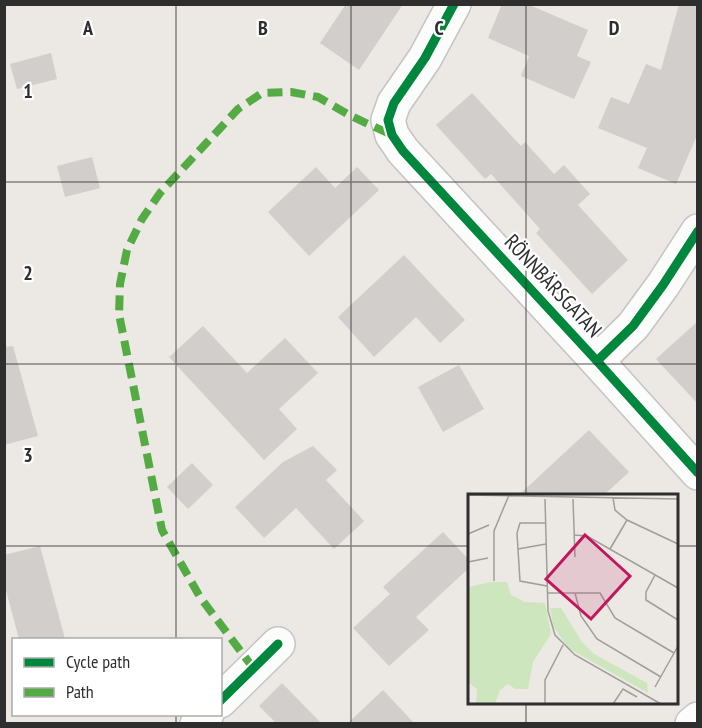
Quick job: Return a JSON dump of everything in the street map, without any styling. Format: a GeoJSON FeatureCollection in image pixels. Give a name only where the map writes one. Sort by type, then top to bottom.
{"type":"FeatureCollection","features":[{"type":"Feature","properties":{"kind":"street","name":"RÖNNBÄRSGATAN"},"geometry":{"type":"LineString","coordinates":[[454,4],[425,58],[393,103],[388,120],[392,135],[403,151],[698,473]]}},
{"type":"Feature","properties":{"kind":"street"},"geometry":{"type":"LineString","coordinates":[[597,361],[633,326],[698,231]]}},
{"type":"Feature","properties":{"kind":"street"},"geometry":{"type":"LineString","coordinates":[[222,699],[278,644]]}},
{"type":"Feature","properties":{"kind":"street"},"geometry":{"type":"LineString","coordinates":[[692,723],[698,718]]}},
{"type":"Feature","properties":{"kind":"building"},"geometry":{"type":"Polygon","coordinates":[[[346,4],[403,4],[359,70],[320,43],[346,4]]]}},
{"type":"Feature","properties":{"kind":"building"},"geometry":{"type":"Polygon","coordinates":[[[502,4],[527,4],[588,30],[577,56],[591,62],[574,99],[521,76],[529,56],[488,38],[502,4]]]}},
{"type":"Feature","properties":{"kind":"building"},"geometry":{"type":"Polygon","coordinates":[[[679,4],[698,4],[698,133],[676,184],[638,168],[647,148],[598,128],[611,97],[629,104],[646,64],[661,70],[679,4]]]}},
{"type":"Feature","properties":{"kind":"building"},"geometry":{"type":"Polygon","coordinates":[[[51,53],[57,79],[17,89],[10,64],[51,53]]]}},
{"type":"Feature","properties":{"kind":"building"},"geometry":{"type":"Polygon","coordinates":[[[472,93],[521,146],[525,142],[554,174],[564,165],[590,194],[578,205],[628,260],[592,294],[536,233],[540,229],[491,174],[485,179],[436,125],[472,93]]]}},
{"type":"Feature","properties":{"kind":"building"},"geometry":{"type":"Polygon","coordinates":[[[92,157],[100,188],[65,197],[57,166],[92,157]]]}},
{"type":"Feature","properties":{"kind":"building"},"geometry":{"type":"Polygon","coordinates":[[[316,167],[335,188],[357,167],[379,190],[309,256],[268,212],[316,167]]]}},
{"type":"Feature","properties":{"kind":"building"},"geometry":{"type":"Polygon","coordinates":[[[404,255],[465,320],[440,343],[416,317],[374,357],[338,317],[404,255]]]}},
{"type":"Feature","properties":{"kind":"building"},"geometry":{"type":"Polygon","coordinates":[[[698,321],[698,404],[656,359],[698,321]]]}},
{"type":"Feature","properties":{"kind":"building"},"geometry":{"type":"Polygon","coordinates":[[[203,326],[247,373],[285,338],[318,373],[279,409],[297,429],[264,460],[169,357],[203,326]]]}},
{"type":"Feature","properties":{"kind":"building"},"geometry":{"type":"Polygon","coordinates":[[[13,346],[38,436],[4,445],[4,347],[13,346]]]}},
{"type":"Feature","properties":{"kind":"building"},"geometry":{"type":"Polygon","coordinates":[[[459,365],[484,409],[443,432],[418,387],[459,365]]]}},
{"type":"Feature","properties":{"kind":"building"},"geometry":{"type":"Polygon","coordinates":[[[589,430],[629,472],[605,494],[520,494],[589,430]]]}},
{"type":"Feature","properties":{"kind":"building"},"geometry":{"type":"Polygon","coordinates":[[[313,446],[337,470],[326,480],[364,521],[334,549],[296,508],[264,538],[235,507],[283,462],[313,446]]]}},
{"type":"Feature","properties":{"kind":"building"},"geometry":{"type":"Polygon","coordinates":[[[192,463],[213,485],[188,509],[167,487],[192,463]]]}},
{"type":"Feature","properties":{"kind":"building"},"geometry":{"type":"Polygon","coordinates":[[[443,532],[468,559],[468,569],[416,617],[429,630],[389,666],[353,628],[390,594],[383,587],[443,532]]]}},
{"type":"Feature","properties":{"kind":"building"},"geometry":{"type":"Polygon","coordinates":[[[40,546],[65,638],[19,638],[4,583],[4,555],[40,546]]]}},
{"type":"Feature","properties":{"kind":"building"},"geometry":{"type":"Polygon","coordinates":[[[282,683],[321,723],[276,723],[259,706],[282,683]]]}},
{"type":"Feature","properties":{"kind":"building"},"geometry":{"type":"Polygon","coordinates":[[[383,690],[414,723],[348,723],[383,690]]]}},
{"type":"Feature","properties":{"kind":"marked path"},"geometry":{"type":"LineString","coordinates":[[254,669],[200,597],[162,530],[119,314],[120,284],[127,250],[142,219],[160,193],[238,109],[262,93],[291,92],[318,97],[351,116],[392,135]]}},
{"type":"Feature","properties":{"kind":"cycle path"},"geometry":{"type":"LineString","coordinates":[[454,4],[425,58],[394,103],[388,120],[392,135],[403,151],[698,473]]}},
{"type":"Feature","properties":{"kind":"cycle path"},"geometry":{"type":"LineString","coordinates":[[597,361],[633,326],[698,231]]}},
{"type":"Feature","properties":{"kind":"cycle path"},"geometry":{"type":"LineString","coordinates":[[222,699],[278,644]]}}]}
